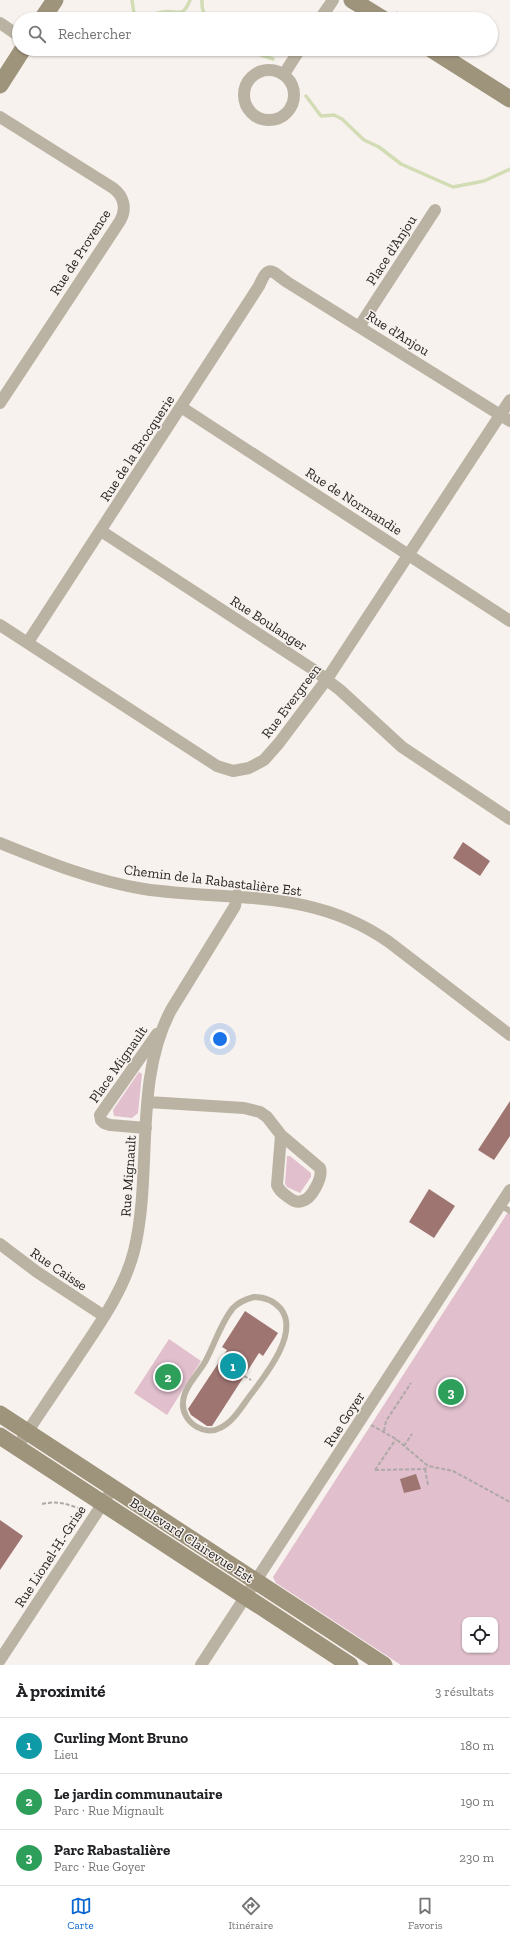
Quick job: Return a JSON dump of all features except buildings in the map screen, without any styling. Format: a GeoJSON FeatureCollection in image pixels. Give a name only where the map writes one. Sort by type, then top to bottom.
{"type":"FeatureCollection","features":[{"type":"Feature","properties":{"kind":"street"},"geometry":{"type":"LineString","coordinates":[[47,12],[55,0]]}},
{"type":"Feature","properties":{"kind":"street"},"geometry":{"type":"LineString","coordinates":[[324,12],[332,0]]}},
{"type":"Feature","properties":{"kind":"street"},"geometry":{"type":"LineString","coordinates":[[352,0],[372,12]]}},
{"type":"Feature","properties":{"kind":"street"},"geometry":{"type":"LineString","coordinates":[[0,23],[12,31]]}},
{"type":"Feature","properties":{"kind":"street"},"geometry":{"type":"LineString","coordinates":[[0,85],[19,56]]}},
{"type":"Feature","properties":{"kind":"street"},"geometry":{"type":"LineString","coordinates":[[284,74],[296,56]]}},
{"type":"Feature","properties":{"kind":"street"},"geometry":{"type":"LineString","coordinates":[[442,56],[510,99]]}},
{"type":"Feature","properties":{"kind":"street"},"geometry":{"type":"LineString","coordinates":[[268,70],[284,74],[290,80],[294,96],[288,112],[282,117],[270,120],[258,118],[251,113],[244,98],[244,90],[247,82],[253,76],[268,70]]}},
{"type":"Feature","properties":{"kind":"street","name":"Rue de Provence"},"geometry":{"type":"LineString","coordinates":[[0,117],[117,191],[123,201],[124,209],[120,221],[0,403]]}},
{"type":"Feature","properties":{"kind":"street","name":"Place d'Anjou"},"geometry":{"type":"LineString","coordinates":[[359,327],[435,210]]}},
{"type":"Feature","properties":{"kind":"street","name":"Rue d'Anjou"},"geometry":{"type":"LineString","coordinates":[[270,270],[505,418]]}},
{"type":"Feature","properties":{"kind":"street","name":"Rue de la Brocquerie"},"geometry":{"type":"LineString","coordinates":[[28,642],[181,408],[259,286],[265,273],[270,270]]}},
{"type":"Feature","properties":{"kind":"street","name":"Rue Evergreen"},"geometry":{"type":"LineString","coordinates":[[0,624],[212,764],[228,770],[250,768],[264,760],[280,743],[327,679],[409,555],[505,418],[510,400]]}},
{"type":"Feature","properties":{"kind":"street","name":"Rue de Normandie"},"geometry":{"type":"LineString","coordinates":[[181,408],[510,621]]}},
{"type":"Feature","properties":{"kind":"street","name":"Rue Boulanger"},"geometry":{"type":"LineString","coordinates":[[101,531],[327,679],[402,747],[510,820]]}},
{"type":"Feature","properties":{"kind":"street","name":"Chemin de la Rabastalière Est"},"geometry":{"type":"LineString","coordinates":[[0,843],[64,868],[118,884],[154,890],[237,896],[312,906],[340,915],[359,923],[389,942],[510,1035]]}},
{"type":"Feature","properties":{"kind":"street","name":"Rue Mignault"},"geometry":{"type":"LineString","coordinates":[[17,1447],[104,1316],[126,1276],[134,1250],[141,1210],[146,1128],[152,1065],[162,1026],[180,993],[235,906],[237,896]]}},
{"type":"Feature","properties":{"kind":"street","name":"Place Mignault"},"geometry":{"type":"LineString","coordinates":[[146,1128],[107,1124],[101,1120],[100,1115],[162,1026]]}},
{"type":"Feature","properties":{"kind":"street"},"geometry":{"type":"LineString","coordinates":[[148,1102],[253,1110],[267,1118],[281,1135],[319,1166],[321,1170],[319,1181],[307,1199],[302,1201],[295,1201],[282,1193],[278,1188],[281,1135]]}},
{"type":"Feature","properties":{"kind":"street","name":"Rue Goyer"},"geometry":{"type":"LineString","coordinates":[[201,1665],[505,1208],[510,1190]]}},
{"type":"Feature","properties":{"kind":"street","name":"Rue Caisse"},"geometry":{"type":"LineString","coordinates":[[0,1244],[42,1276],[104,1316]]}},
{"type":"Feature","properties":{"kind":"street","name":"Boulevard Clairevue Est"},"geometry":{"type":"LineString","coordinates":[[0,1414],[384,1665]]}},
{"type":"Feature","properties":{"kind":"street","name":"Boulevard Clairevue Est"},"geometry":{"type":"LineString","coordinates":[[0,1436],[245,1598],[350,1665]]}},
{"type":"Feature","properties":{"kind":"street","name":"Rue Lionel-H.-Grise"},"geometry":{"type":"LineString","coordinates":[[0,1660],[113,1488]]}},
{"type":"Feature","properties":{"kind":"lane"},"geometry":{"type":"LineString","coordinates":[[254,1297],[264,1298],[276,1304],[285,1316],[287,1325],[286,1335],[280,1351],[259,1385],[231,1420],[217,1430],[209,1431],[196,1427],[187,1418],[184,1410],[185,1393],[204,1362],[217,1335],[229,1314],[241,1302],[254,1297]]}},
{"type":"Feature","properties":{"kind":"path"},"geometry":{"type":"LineString","coordinates":[[384,1431],[386,1421],[411,1383]]}},
{"type":"Feature","properties":{"kind":"path"},"geometry":{"type":"LineString","coordinates":[[369,1424],[396,1439],[428,1466],[453,1471],[510,1502]]}},
{"type":"Feature","properties":{"kind":"path"},"geometry":{"type":"LineString","coordinates":[[404,1446],[412,1434]]}},
{"type":"Feature","properties":{"kind":"path"},"geometry":{"type":"LineString","coordinates":[[396,1439],[375,1470],[425,1469],[428,1466]]}},
{"type":"Feature","properties":{"kind":"path"},"geometry":{"type":"LineString","coordinates":[[425,1469],[428,1485]]}},
{"type":"Feature","properties":{"kind":"path"},"geometry":{"type":"LineString","coordinates":[[42,1504],[55,1501],[63,1502],[86,1511]]}},
{"type":"Feature","properties":{"kind":"shaded area"},"geometry":{"type":"Polygon","coordinates":[[[139,1072],[142,1074],[138,1113],[132,1118],[114,1116],[113,1110],[139,1072]]]}},
{"type":"Feature","properties":{"kind":"shaded area"},"geometry":{"type":"Polygon","coordinates":[[[287,1156],[290,1156],[311,1173],[311,1177],[300,1193],[287,1187],[285,1184],[287,1156]]]}},
{"type":"Feature","properties":{"kind":"shaded area"},"geometry":{"type":"Polygon","coordinates":[[[510,1209],[510,1665],[401,1665],[276,1583],[273,1577],[510,1209]]]}},
{"type":"Feature","properties":{"kind":"shaded area"},"geometry":{"type":"Polygon","coordinates":[[[169,1339],[201,1361],[167,1415],[134,1393],[169,1339]]]}},
{"type":"Feature","properties":{"kind":"waterway"},"geometry":{"type":"LineString","coordinates":[[132,0],[134,12]]}},
{"type":"Feature","properties":{"kind":"waterway"},"geometry":{"type":"LineString","coordinates":[[182,12],[185,10],[190,0]]}},
{"type":"Feature","properties":{"kind":"waterway"},"geometry":{"type":"LineString","coordinates":[[202,0],[204,12]]}},
{"type":"Feature","properties":{"kind":"waterway"},"geometry":{"type":"LineString","coordinates":[[163,12],[179,12]]}},
{"type":"Feature","properties":{"kind":"waterway"},"geometry":{"type":"LineString","coordinates":[[264,56],[273,59]]}},
{"type":"Feature","properties":{"kind":"waterway"},"geometry":{"type":"LineString","coordinates":[[306,96],[321,116],[334,115],[342,119],[364,140],[379,147],[401,164],[453,187],[484,181],[510,169]]}},
{"type":"Feature","properties":{"kind":"place","name":"Curling Mont Bruno"},"geometry":{"type":"Point","coordinates":[233,1366]}},
{"type":"Feature","properties":{"kind":"place","name":"Le jardin communautaire"},"geometry":{"type":"Point","coordinates":[168,1377]}},
{"type":"Feature","properties":{"kind":"place","name":"Parc Rabastalière"},"geometry":{"type":"Point","coordinates":[451,1392]}}]}
